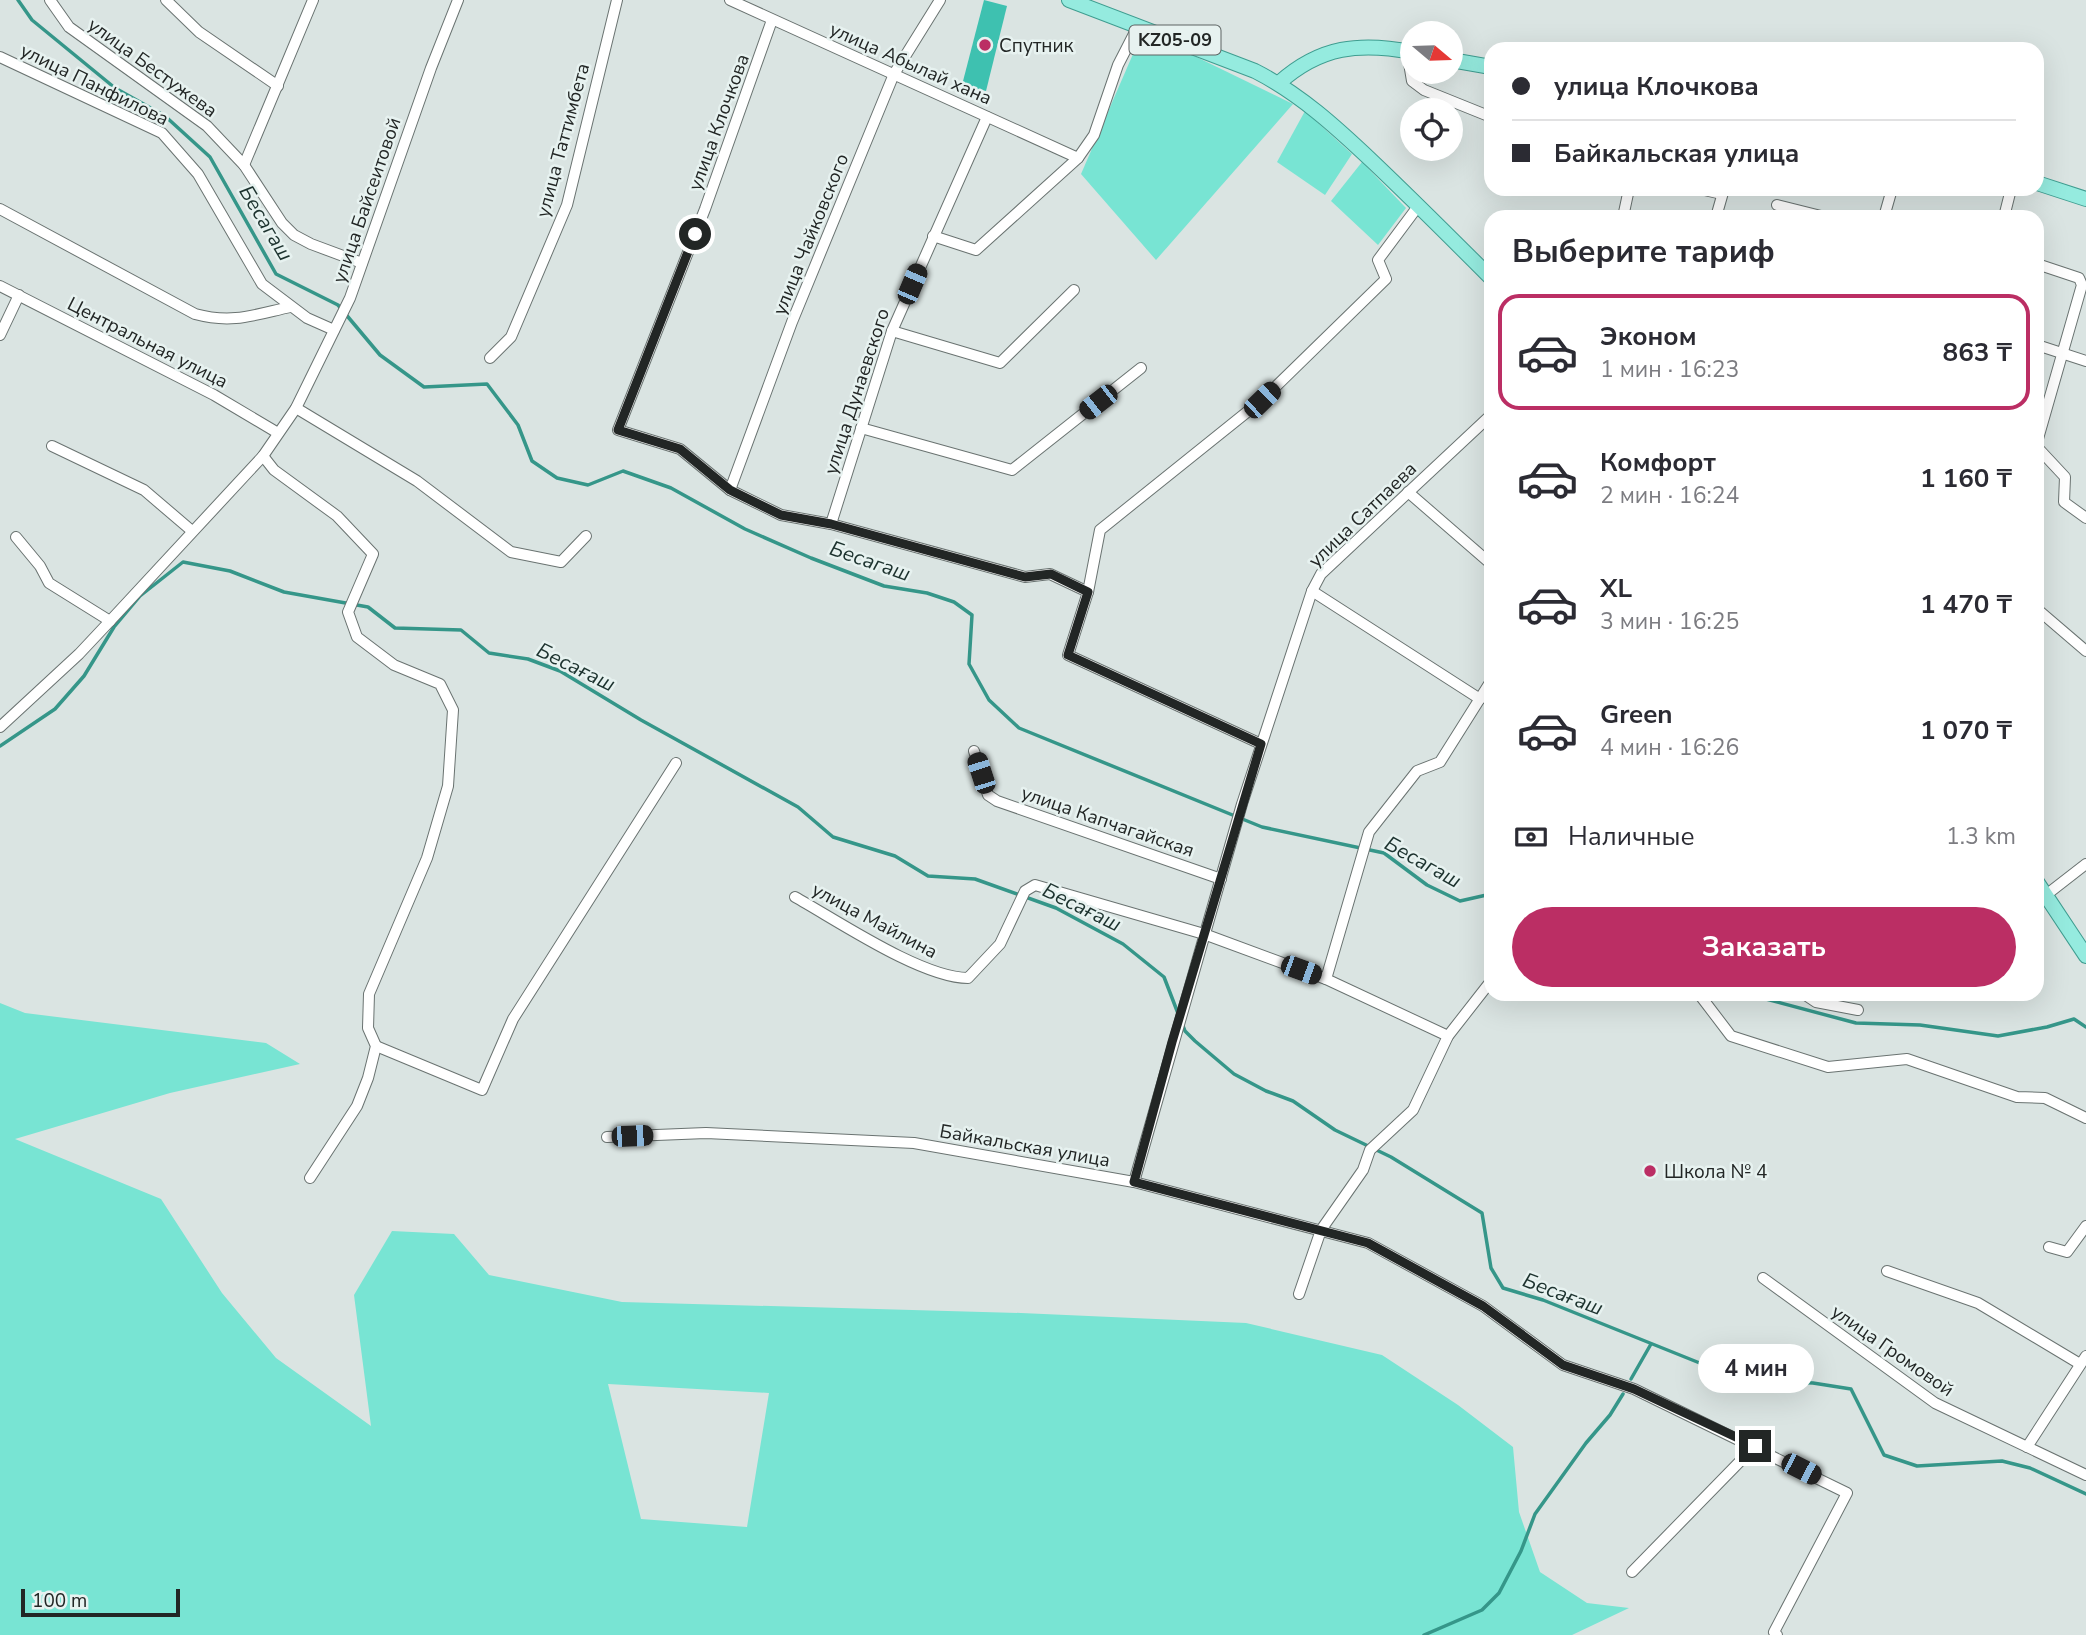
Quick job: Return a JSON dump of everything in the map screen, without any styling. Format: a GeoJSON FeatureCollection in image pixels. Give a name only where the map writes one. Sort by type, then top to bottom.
{"type":"FeatureCollection","features":[{"type":"Feature","properties":{"kind":"main road","name":"KZ05-09"},"geometry":{"type":"LineString","coordinates":[[1069,0],[1255,71],[1279,83],[1304,100],[1419,205],[1484,271]]}},
{"type":"Feature","properties":{"kind":"main road"},"geometry":{"type":"LineString","coordinates":[[1279,83],[1294,70],[1346,48],[1385,47],[1400,50]]}},
{"type":"Feature","properties":{"kind":"main road"},"geometry":{"type":"LineString","coordinates":[[1463,62],[1484,66]]}},
{"type":"Feature","properties":{"kind":"main road"},"geometry":{"type":"LineString","coordinates":[[2044,185],[2086,199]]}},
{"type":"Feature","properties":{"kind":"main road"},"geometry":{"type":"LineString","coordinates":[[2044,892],[2086,956]]}},
{"type":"Feature","properties":{"kind":"street","name":"улица Бестужева"},"geometry":{"type":"LineString","coordinates":[[50,0],[69,27],[207,126],[244,165],[282,223],[294,235],[362,263]]}},
{"type":"Feature","properties":{"kind":"street"},"geometry":{"type":"LineString","coordinates":[[166,0],[199,32],[278,86]]}},
{"type":"Feature","properties":{"kind":"street"},"geometry":{"type":"LineString","coordinates":[[244,165],[313,0]]}},
{"type":"Feature","properties":{"kind":"street","name":"улица Байсеитовой"},"geometry":{"type":"LineString","coordinates":[[0,727],[79,654],[110,621],[263,456],[296,408],[350,298],[431,68],[458,0]]}},
{"type":"Feature","properties":{"kind":"street","name":"улица Таттимбета"},"geometry":{"type":"LineString","coordinates":[[490,358],[511,337],[567,205],[617,0]]}},
{"type":"Feature","properties":{"kind":"street","name":"улица Абылай хана"},"geometry":{"type":"LineString","coordinates":[[730,0],[745,2],[772,20],[1078,158]]}},
{"type":"Feature","properties":{"kind":"street","name":"улица Чайковского"},"geometry":{"type":"LineString","coordinates":[[730,490],[792,321],[894,74],[940,0]]}},
{"type":"Feature","properties":{"kind":"street","name":"улица Клочкова"},"geometry":{"type":"LineString","coordinates":[[730,490],[680,449],[618,430],[705,209],[772,20]]}},
{"type":"Feature","properties":{"kind":"street"},"geometry":{"type":"LineString","coordinates":[[933,236],[976,250],[1078,158],[1094,135],[1118,65],[1138,26]]}},
{"type":"Feature","properties":{"kind":"street","name":"улица Панфилова"},"geometry":{"type":"LineString","coordinates":[[0,57],[162,134],[198,174],[262,284],[290,307],[337,326]]}},
{"type":"Feature","properties":{"kind":"street"},"geometry":{"type":"LineString","coordinates":[[1416,84],[1484,114]]}},
{"type":"Feature","properties":{"kind":"street","name":"улица Дунаевского"},"geometry":{"type":"LineString","coordinates":[[831,524],[892,331],[986,117]]}},
{"type":"Feature","properties":{"kind":"street"},"geometry":{"type":"LineString","coordinates":[[1261,744],[1068,655],[1088,592],[1100,530],[1262,400],[1386,279],[1378,260],[1419,205]]}},
{"type":"Feature","properties":{"kind":"street"},"geometry":{"type":"LineString","coordinates":[[1777,205],[1797,210]]}},
{"type":"Feature","properties":{"kind":"street"},"geometry":{"type":"LineString","coordinates":[[0,209],[195,314],[217,320],[234,320],[290,307]]}},
{"type":"Feature","properties":{"kind":"street"},"geometry":{"type":"LineString","coordinates":[[2044,266],[2082,281],[2044,419]]}},
{"type":"Feature","properties":{"kind":"street","name":"Центральная улица"},"geometry":{"type":"LineString","coordinates":[[0,286],[214,395],[278,433]]}},
{"type":"Feature","properties":{"kind":"street"},"geometry":{"type":"LineString","coordinates":[[892,331],[1000,363],[1074,290]]}},
{"type":"Feature","properties":{"kind":"street"},"geometry":{"type":"LineString","coordinates":[[0,335],[19,295]]}},
{"type":"Feature","properties":{"kind":"street"},"geometry":{"type":"LineString","coordinates":[[2044,348],[2086,361]]}},
{"type":"Feature","properties":{"kind":"street"},"geometry":{"type":"LineString","coordinates":[[861,428],[1012,470],[1141,368]]}},
{"type":"Feature","properties":{"kind":"street"},"geometry":{"type":"LineString","coordinates":[[296,408],[417,481],[511,552],[561,562],[586,536]]}},
{"type":"Feature","properties":{"kind":"street","name":"улица Сатпаева"},"geometry":{"type":"LineString","coordinates":[[1134,1182],[1242,804],[1312,591],[1321,574],[1484,421]]}},
{"type":"Feature","properties":{"kind":"street"},"geometry":{"type":"LineString","coordinates":[[52,446],[144,490],[192,531]]}},
{"type":"Feature","properties":{"kind":"street"},"geometry":{"type":"LineString","coordinates":[[2044,452],[2065,477],[2064,502],[2086,517]]}},
{"type":"Feature","properties":{"kind":"street"},"geometry":{"type":"LineString","coordinates":[[263,456],[274,470],[337,516],[373,554],[348,612],[357,637],[394,665],[440,684],[453,710],[449,786],[427,859],[369,994],[368,1028],[376,1046],[357,1106],[310,1178]]}},
{"type":"Feature","properties":{"kind":"street"},"geometry":{"type":"LineString","coordinates":[[730,490],[781,515],[831,524],[1025,577],[1051,574],[1088,592]]}},
{"type":"Feature","properties":{"kind":"street"},"geometry":{"type":"LineString","coordinates":[[1408,492],[1484,558]]}},
{"type":"Feature","properties":{"kind":"street"},"geometry":{"type":"LineString","coordinates":[[16,537],[40,566],[49,583],[110,621]]}},
{"type":"Feature","properties":{"kind":"street"},"geometry":{"type":"LineString","coordinates":[[1312,591],[1480,699]]}},
{"type":"Feature","properties":{"kind":"street"},"geometry":{"type":"LineString","coordinates":[[2044,615],[2086,651]]}},
{"type":"Feature","properties":{"kind":"street"},"geometry":{"type":"LineString","coordinates":[[1326,979],[1369,832],[1416,771],[1440,762],[1484,692]]}},
{"type":"Feature","properties":{"kind":"street","name":"улица Капчагайская"},"geometry":{"type":"LineString","coordinates":[[974,751],[989,796],[998,801],[1221,878]]}},
{"type":"Feature","properties":{"kind":"street"},"geometry":{"type":"LineString","coordinates":[[376,1046],[482,1090],[513,1019],[676,763]]}},
{"type":"Feature","properties":{"kind":"street"},"geometry":{"type":"LineString","coordinates":[[2046,895],[2086,864]]}},
{"type":"Feature","properties":{"kind":"street","name":"улица Майлина"},"geometry":{"type":"LineString","coordinates":[[795,897],[919,966],[949,978],[968,978],[1000,944],[1025,891],[1035,886],[1204,934],[1326,979],[1448,1036]]}},
{"type":"Feature","properties":{"kind":"street"},"geometry":{"type":"LineString","coordinates":[[1299,1294],[1321,1230],[1363,1170],[1370,1150],[1413,1110],[1448,1036],[1484,990]]}},
{"type":"Feature","properties":{"kind":"street"},"geometry":{"type":"LineString","coordinates":[[1704,1001],[1731,1036],[1828,1067],[1907,1059],[2017,1097],[2045,1098],[2086,1118]]}},
{"type":"Feature","properties":{"kind":"street"},"geometry":{"type":"LineString","coordinates":[[1814,1001],[1858,1010]]}},
{"type":"Feature","properties":{"kind":"street","name":"Байкальская улица"},"geometry":{"type":"LineString","coordinates":[[607,1137],[706,1133],[914,1143],[1134,1182],[1368,1243],[1483,1306],[1563,1365],[1634,1389],[1847,1493],[1774,1632],[1777,1635]]}},
{"type":"Feature","properties":{"kind":"street"},"geometry":{"type":"LineString","coordinates":[[2049,1247],[2067,1252],[2086,1226]]}},
{"type":"Feature","properties":{"kind":"street"},"geometry":{"type":"LineString","coordinates":[[1887,1271],[1978,1303],[2083,1360],[2027,1447]]}},
{"type":"Feature","properties":{"kind":"street","name":"улица Громовой"},"geometry":{"type":"LineString","coordinates":[[1763,1278],[1935,1403],[2086,1475]]}},
{"type":"Feature","properties":{"kind":"street"},"geometry":{"type":"LineString","coordinates":[[1632,1572],[1755,1446]]}},
{"type":"Feature","properties":{"kind":"green space"},"geometry":{"type":"Polygon","coordinates":[[[1143,31],[1293,104],[1156,260],[1081,174],[1143,31]]]}},
{"type":"Feature","properties":{"kind":"green space"},"geometry":{"type":"Polygon","coordinates":[[[1305,111],[1352,154],[1325,195],[1277,162],[1305,111]]]}},
{"type":"Feature","properties":{"kind":"green space"},"geometry":{"type":"Polygon","coordinates":[[[1362,162],[1406,208],[1378,245],[1331,201],[1362,162]]]}},
{"type":"Feature","properties":{"kind":"green space"},"geometry":{"type":"Polygon","coordinates":[[[0,1003],[25,1013],[266,1043],[300,1064],[170,1093],[15,1139],[161,1199],[222,1293],[276,1358],[371,1426],[354,1295],[392,1231],[454,1234],[489,1275],[622,1302],[1021,1313],[1246,1323],[1382,1355],[1458,1405],[1513,1447],[1519,1512],[1540,1572],[1587,1603],[1629,1608],[1572,1635],[0,1635],[0,1003]],[[608,1384],[641,1519],[747,1527],[769,1393],[608,1384]]]}},
{"type":"Feature","properties":{"kind":"building","name":"Спутник"},"geometry":{"type":"Polygon","coordinates":[[[984,0],[1007,6],[986,91],[962,85],[984,0]]]}},
{"type":"Feature","properties":{"kind":"waterway","name":"Бесагаш"},"geometry":{"type":"LineString","coordinates":[[18,0],[32,20],[115,88],[165,116],[210,157],[276,274],[338,305],[380,355],[424,387],[487,384],[518,425],[532,461],[557,478],[588,485],[623,471],[671,488],[745,529],[811,558],[884,586],[927,593],[954,602],[972,615],[969,664],[989,700],[1019,728],[1262,827],[1384,853],[1427,885],[1460,901],[1484,896]]}},
{"type":"Feature","properties":{"kind":"waterway","name":"Бесағаш"},"geometry":{"type":"LineString","coordinates":[[0,746],[55,709],[84,676],[114,627],[140,596],[183,562],[230,571],[284,592],[368,607],[395,628],[461,630],[489,653],[528,659],[560,671],[641,720],[798,807],[833,837],[895,856],[928,876],[975,879],[1056,908],[1123,944],[1164,977],[1179,1016]]}},
{"type":"Feature","properties":{"kind":"waterway","name":"Бесагаш"},"geometry":{"type":"LineString","coordinates":[[1773,1001],[1856,1023],[1920,1025],[1998,1036],[2074,1019],[2086,1027]]}},
{"type":"Feature","properties":{"kind":"waterway","name":"Бесағаш"},"geometry":{"type":"LineString","coordinates":[[1182,1023],[1185,1031],[1195,1041],[1234,1074],[1266,1091],[1293,1101],[1335,1130],[1391,1157],[1482,1213],[1491,1268],[1503,1288],[1543,1300],[1742,1380],[1813,1383],[1851,1389],[1884,1455],[1917,1466],[2002,1461],[2030,1468],[2086,1494]]}},
{"type":"Feature","properties":{"kind":"waterway"},"geometry":{"type":"LineString","coordinates":[[1631,1379],[1651,1344]]}},
{"type":"Feature","properties":{"kind":"waterway"},"geometry":{"type":"LineString","coordinates":[[1424,1635],[1482,1610],[1499,1593],[1521,1551],[1535,1514],[1623,1394]]}},
{"type":"Feature","properties":{"kind":"place","name":"Спутник"},"geometry":{"type":"Point","coordinates":[985,45]}},
{"type":"Feature","properties":{"kind":"place","name":"Школа № 4"},"geometry":{"type":"Point","coordinates":[1650,1171]}},
{"type":"Feature","properties":{"kind":"route"},"geometry":{"type":"LineString","coordinates":[[695,234],[652,337],[618,430],[680,449],[730,490],[781,515],[831,524],[1025,577],[1051,574],[1088,592],[1068,655],[1261,744],[1172,1042],[1134,1182],[1368,1243],[1483,1306],[1563,1365],[1634,1389],[1755,1446]]}}]}
